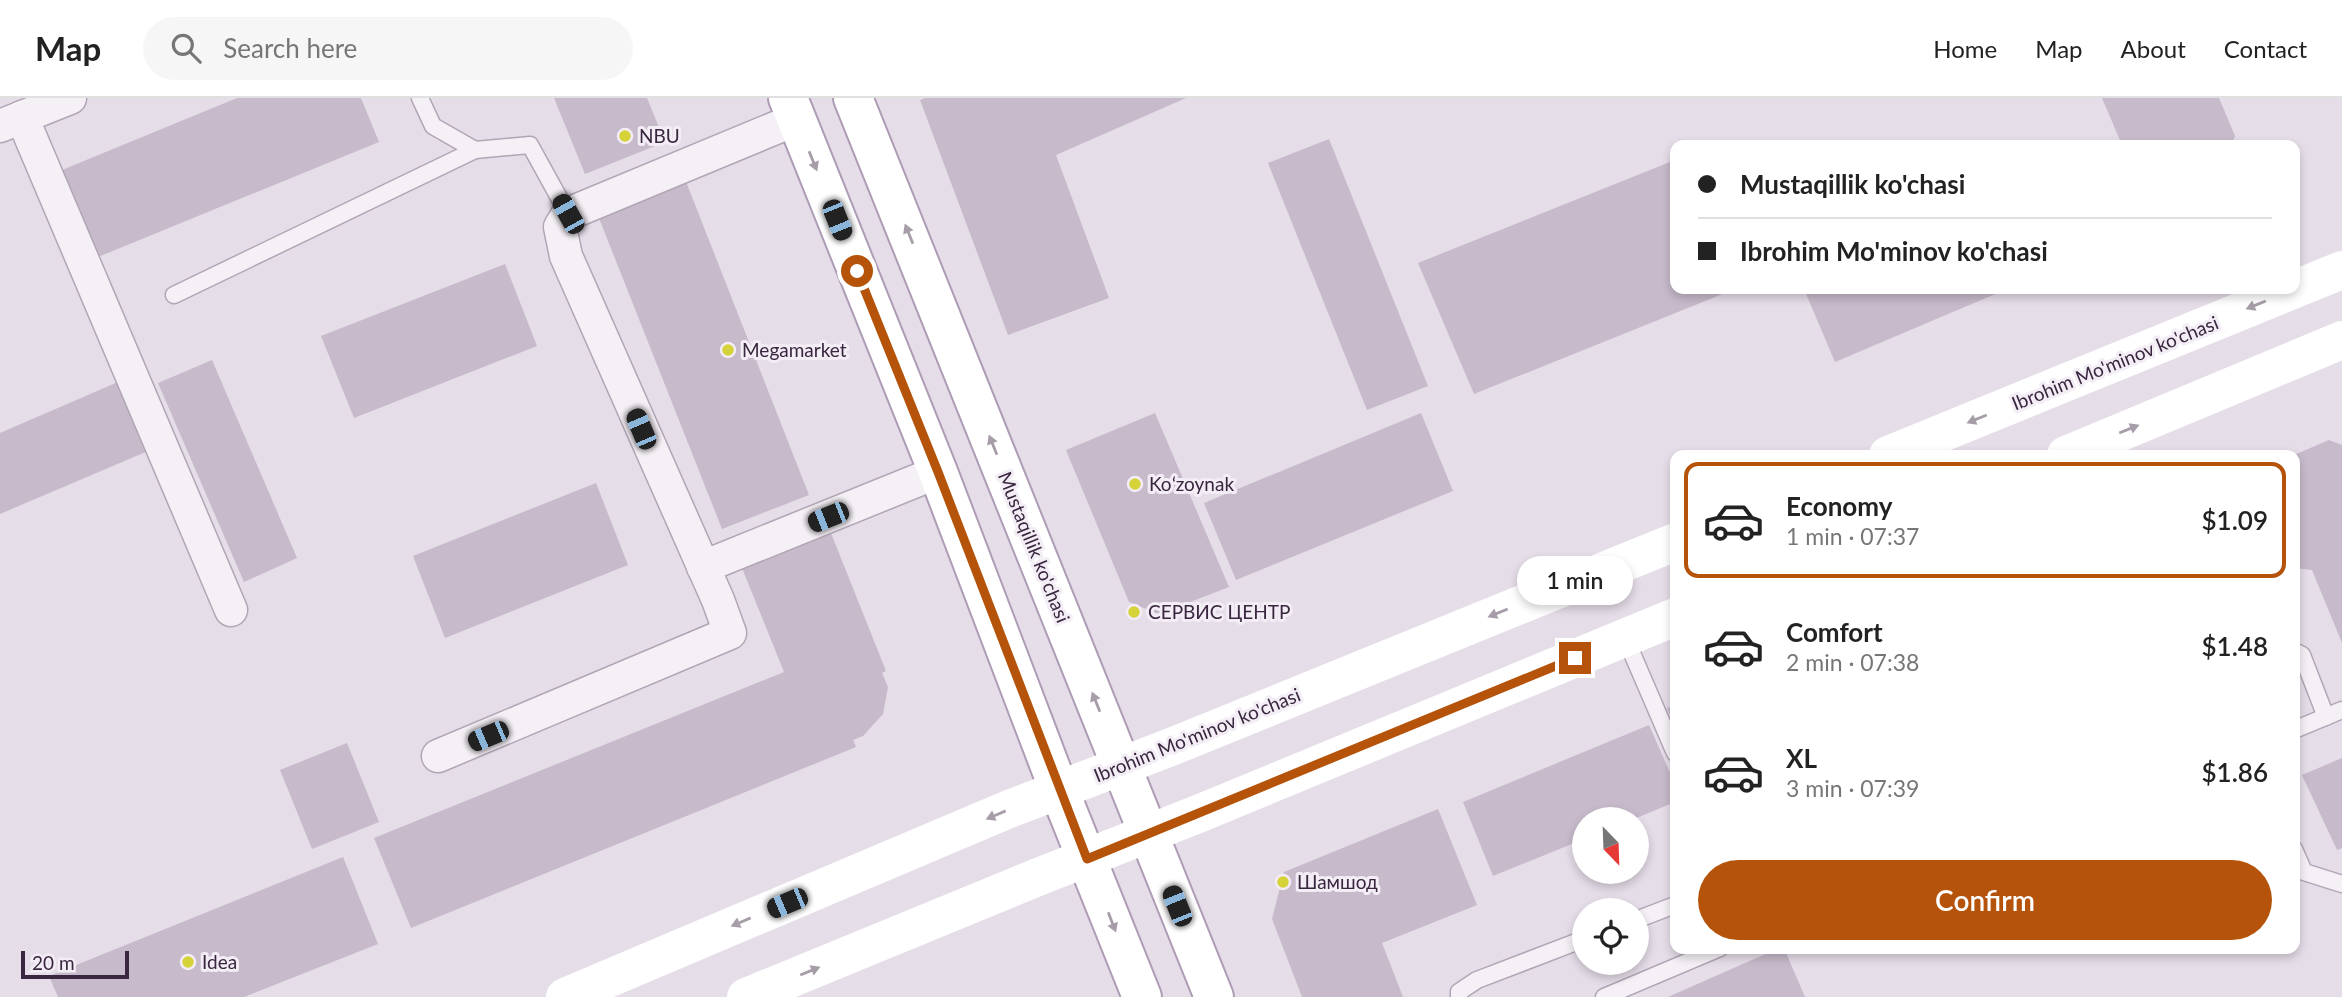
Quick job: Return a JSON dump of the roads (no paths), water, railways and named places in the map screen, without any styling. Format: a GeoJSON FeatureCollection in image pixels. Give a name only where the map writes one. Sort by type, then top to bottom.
{"type":"FeatureCollection","features":[{"type":"Feature","properties":{"kind":"main road","name":"Mustaqillik ko'chasi"},"geometry":{"type":"LineString","coordinates":[[853,98],[1214,997]]}},
{"type":"Feature","properties":{"kind":"main road"},"geometry":{"type":"LineString","coordinates":[[792,109],[938,472],[1059,790],[1142,997]]}},
{"type":"Feature","properties":{"kind":"main road","name":"Ibrohim Mo'minov ko'chasi"},"geometry":{"type":"LineString","coordinates":[[2300,287],[2342,270]]}},
{"type":"Feature","properties":{"kind":"main road","name":"Ibrohim Mo'minov ko'chasi"},"geometry":{"type":"LineString","coordinates":[[1900,450],[2283,294]]}},
{"type":"Feature","properties":{"kind":"main road"},"geometry":{"type":"LineString","coordinates":[[2078,450],[2342,340]]}},
{"type":"Feature","properties":{"kind":"main road","name":"Ibrohim Mo'minov ko'chasi"},"geometry":{"type":"LineString","coordinates":[[565,997],[1009,809],[1670,544]]}},
{"type":"Feature","properties":{"kind":"main road"},"geometry":{"type":"LineString","coordinates":[[746,997],[1670,619]]}},
{"type":"Feature","properties":{"kind":"street"},"geometry":{"type":"LineString","coordinates":[[438,756],[730,633],[566,256],[560,227],[568,214],[792,109]]}},
{"type":"Feature","properties":{"kind":"street"},"geometry":{"type":"LineString","coordinates":[[35,110],[231,610]]}},
{"type":"Feature","properties":{"kind":"street"},"geometry":{"type":"LineString","coordinates":[[703,567],[938,472]]}},
{"type":"Feature","properties":{"kind":"lane"},"geometry":{"type":"LineString","coordinates":[[419,98],[433,126],[475,150]]}},
{"type":"Feature","properties":{"kind":"lane"},"geometry":{"type":"LineString","coordinates":[[174,295],[475,150],[530,145],[568,214]]}},
{"type":"Feature","properties":{"kind":"lane"},"geometry":{"type":"LineString","coordinates":[[1625,637],[1670,741]]}},
{"type":"Feature","properties":{"kind":"lane"},"geometry":{"type":"LineString","coordinates":[[2300,654],[2326,717]]}},
{"type":"Feature","properties":{"kind":"lane"},"geometry":{"type":"LineString","coordinates":[[2300,728],[2342,710]]}},
{"type":"Feature","properties":{"kind":"lane"},"geometry":{"type":"LineString","coordinates":[[2300,863],[2304,872],[2342,884]]}},
{"type":"Feature","properties":{"kind":"lane"},"geometry":{"type":"LineString","coordinates":[[1649,915],[1670,907]]}},
{"type":"Feature","properties":{"kind":"lane"},"geometry":{"type":"LineString","coordinates":[[1459,997],[1459,992],[1477,980],[1572,944]]}},
{"type":"Feature","properties":{"kind":"lane"},"geometry":{"type":"LineString","coordinates":[[1604,997],[1706,954]]}},
{"type":"Feature","properties":{"kind":"place","name":"NBU"},"geometry":{"type":"Point","coordinates":[625,136]}},
{"type":"Feature","properties":{"kind":"place","name":"Megamarket"},"geometry":{"type":"Point","coordinates":[728,350]}},
{"type":"Feature","properties":{"kind":"place","name":"Koʻzoynak"},"geometry":{"type":"Point","coordinates":[1135,484]}},
{"type":"Feature","properties":{"kind":"place","name":"СЕРВИС ЦЕНТР"},"geometry":{"type":"Point","coordinates":[1134,612]}},
{"type":"Feature","properties":{"kind":"place","name":"Шамшод"},"geometry":{"type":"Point","coordinates":[1283,882]}},
{"type":"Feature","properties":{"kind":"place","name":"Idea"},"geometry":{"type":"Point","coordinates":[188,962]}}]}
